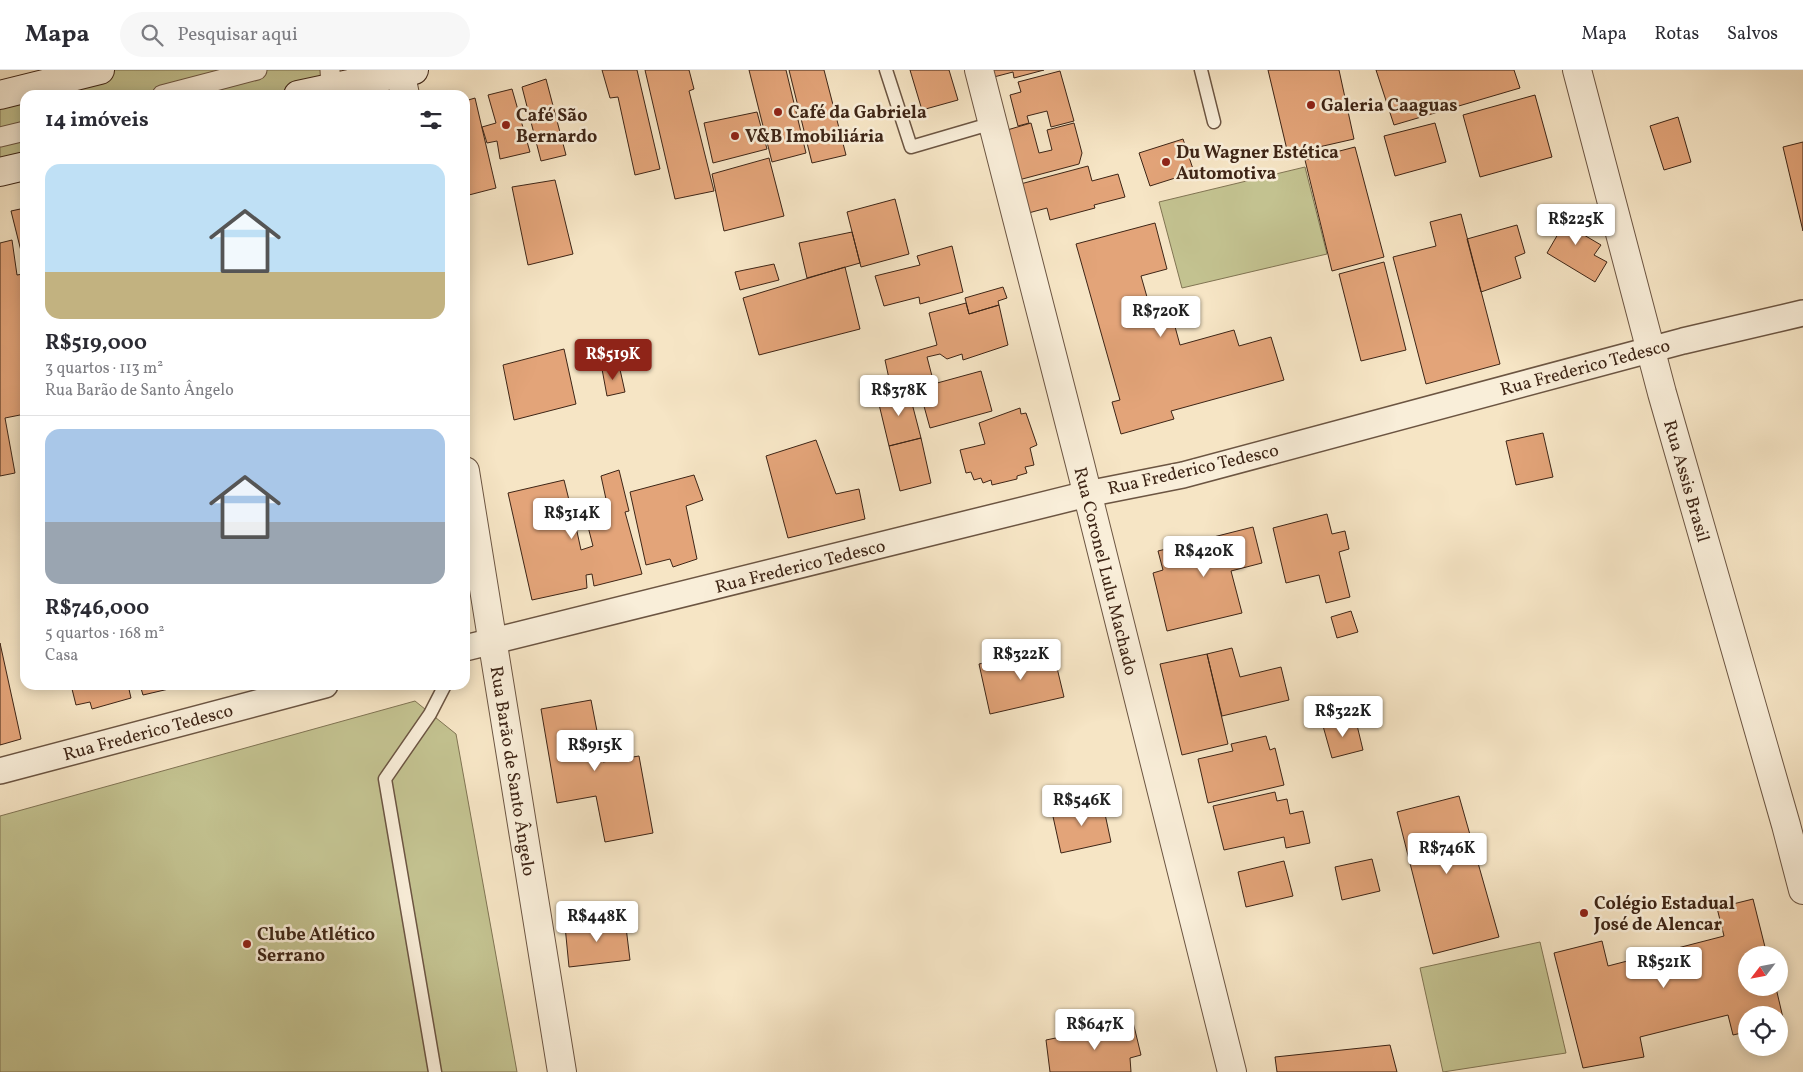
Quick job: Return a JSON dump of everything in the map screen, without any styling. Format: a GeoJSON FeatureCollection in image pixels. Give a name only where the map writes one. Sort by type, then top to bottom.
{"type":"FeatureCollection","features":[{"type":"Feature","properties":{"kind":"street"},"geometry":{"type":"LineString","coordinates":[[0,95],[100,70]]}},
{"type":"Feature","properties":{"kind":"street"},"geometry":{"type":"LineString","coordinates":[[181,90],[257,70]]}},
{"type":"Feature","properties":{"kind":"street","name":"Rua Coronel Lulu Machado"},"geometry":{"type":"LineString","coordinates":[[979,70],[1232,1072]]}},
{"type":"Feature","properties":{"kind":"street","name":"Rua Assis Brasil"},"geometry":{"type":"LineString","coordinates":[[1577,70],[1650,350],[1803,890]]}},
{"type":"Feature","properties":{"kind":"street"},"geometry":{"type":"LineString","coordinates":[[307,90],[330,78],[405,77]]}},
{"type":"Feature","properties":{"kind":"street"},"geometry":{"type":"LineString","coordinates":[[0,137],[20,132]]}},
{"type":"Feature","properties":{"kind":"street"},"geometry":{"type":"LineString","coordinates":[[0,172],[20,167]]}},
{"type":"Feature","properties":{"kind":"street","name":"Rua Frederico Tedesco"},"geometry":{"type":"LineString","coordinates":[[470,647],[1087,494],[1183,475],[1650,350],[1803,313]]}},
{"type":"Feature","properties":{"kind":"street","name":"Rua Barão de Santo Ângelo"},"geometry":{"type":"LineString","coordinates":[[470,502],[562,1072]]}},
{"type":"Feature","properties":{"kind":"street","name":"Rua Frederico Tedesco"},"geometry":{"type":"LineString","coordinates":[[0,771],[306,690]]}},
{"type":"Feature","properties":{"kind":"lane"},"geometry":{"type":"LineString","coordinates":[[886,70],[911,147],[993,123]]}},
{"type":"Feature","properties":{"kind":"lane"},"geometry":{"type":"LineString","coordinates":[[1201,70],[1214,122]]}},
{"type":"Feature","properties":{"kind":"lane"},"geometry":{"type":"LineString","coordinates":[[435,1072],[385,780],[430,714],[442,690]]}},
{"type":"Feature","properties":{"kind":"shaded area"},"geometry":{"type":"Polygon","coordinates":[[[100,70],[330,70],[304,90],[20,90],[100,70]]]}},
{"type":"Feature","properties":{"kind":"shaded area"},"geometry":{"type":"Polygon","coordinates":[[[20,90],[20,167],[0,172],[0,95],[20,90]]]}},
{"type":"Feature","properties":{"kind":"shaded area"},"geometry":{"type":"Polygon","coordinates":[[[1305,167],[1327,254],[1182,288],[1159,202],[1305,167]]]}},
{"type":"Feature","properties":{"kind":"shaded area","name":"Clube Atlético Serrano"},"geometry":{"type":"Polygon","coordinates":[[[415,701],[456,734],[517,1072],[0,1072],[0,816],[415,701]]]}},
{"type":"Feature","properties":{"kind":"shaded area"},"geometry":{"type":"Polygon","coordinates":[[[1540,942],[1566,1053],[1443,1072],[1420,968],[1540,942]]]}},
{"type":"Feature","properties":{"kind":"building"},"geometry":{"type":"Polygon","coordinates":[[[602,70],[637,70],[660,169],[635,175],[618,97],[610,98],[602,70]]]}},
{"type":"Feature","properties":{"kind":"building"},"geometry":{"type":"Polygon","coordinates":[[[645,70],[689,70],[694,89],[689,91],[714,191],[675,199],[645,70]]]}},
{"type":"Feature","properties":{"kind":"building","name":"Café da Gabriela"},"geometry":{"type":"Polygon","coordinates":[[[749,70],[786,70],[806,153],[772,162],[749,70]]]}},
{"type":"Feature","properties":{"kind":"building"},"geometry":{"type":"Polygon","coordinates":[[[789,70],[824,70],[846,155],[812,163],[789,70]]]}},
{"type":"Feature","properties":{"kind":"building"},"geometry":{"type":"Polygon","coordinates":[[[910,70],[949,70],[958,100],[922,110],[910,70]]]}},
{"type":"Feature","properties":{"kind":"building"},"geometry":{"type":"Polygon","coordinates":[[[988,70],[1044,70],[1014,78],[1013,72],[990,78],[988,70]]]}},
{"type":"Feature","properties":{"kind":"building","name":"Galeria Caaguas"},"geometry":{"type":"Polygon","coordinates":[[[1268,70],[1339,70],[1354,139],[1288,154],[1268,70]]]}},
{"type":"Feature","properties":{"kind":"building"},"geometry":{"type":"Polygon","coordinates":[[[1376,70],[1514,70],[1520,88],[1394,125],[1376,70]]]}},
{"type":"Feature","properties":{"kind":"building"},"geometry":{"type":"Polygon","coordinates":[[[1060,71],[1074,121],[1051,127],[1047,111],[1027,116],[1029,123],[1018,126],[1010,95],[1021,92],[1018,82],[1060,71]]]}},
{"type":"Feature","properties":{"kind":"building"},"geometry":{"type":"Polygon","coordinates":[[[546,79],[566,155],[541,161],[522,87],[546,79]]]}},
{"type":"Feature","properties":{"kind":"building","name":"Café São Bernardo"},"geometry":{"type":"Polygon","coordinates":[[[512,89],[530,152],[500,159],[497,141],[487,143],[482,127],[496,123],[488,95],[512,89]]]}},
{"type":"Feature","properties":{"kind":"building"},"geometry":{"type":"Polygon","coordinates":[[[1535,95],[1552,157],[1480,177],[1463,115],[1535,95]]]}},
{"type":"Feature","properties":{"kind":"building"},"geometry":{"type":"Polygon","coordinates":[[[475,98],[496,188],[470,195],[470,100],[475,98]]]}},
{"type":"Feature","properties":{"kind":"building","name":"V&B Imobiliária"},"geometry":{"type":"Polygon","coordinates":[[[757,112],[767,149],[713,163],[704,123],[757,112]]]}},
{"type":"Feature","properties":{"kind":"building"},"geometry":{"type":"Polygon","coordinates":[[[1678,117],[1691,162],[1664,170],[1650,126],[1678,117]]]}},
{"type":"Feature","properties":{"kind":"building"},"geometry":{"type":"Polygon","coordinates":[[[1031,123],[1039,153],[1052,150],[1047,130],[1074,123],[1082,153],[1079,164],[1011,182],[997,133],[1031,123]]]}},
{"type":"Feature","properties":{"kind":"building"},"geometry":{"type":"Polygon","coordinates":[[[1435,123],[1446,162],[1395,176],[1384,136],[1435,123]]]}},
{"type":"Feature","properties":{"kind":"building","name":"Du Wagner Estética Automotiva"},"geometry":{"type":"Polygon","coordinates":[[[1183,139],[1194,172],[1150,186],[1139,153],[1183,139]]]}},
{"type":"Feature","properties":{"kind":"building"},"geometry":{"type":"Polygon","coordinates":[[[1803,142],[1803,231],[1783,147],[1803,142]]]}},
{"type":"Feature","properties":{"kind":"building"},"geometry":{"type":"Polygon","coordinates":[[[1355,147],[1384,257],[1332,271],[1305,160],[1355,147]]]}},
{"type":"Feature","properties":{"kind":"building"},"geometry":{"type":"Polygon","coordinates":[[[769,158],[784,216],[724,231],[712,174],[769,158]]]}},
{"type":"Feature","properties":{"kind":"building"},"geometry":{"type":"Polygon","coordinates":[[[1088,166],[1092,181],[1118,174],[1125,197],[1094,205],[1095,208],[1050,220],[1047,208],[1021,215],[1013,186],[1088,166]]]}},
{"type":"Feature","properties":{"kind":"building"},"geometry":{"type":"Polygon","coordinates":[[[555,180],[573,254],[528,265],[512,187],[555,180]]]}},
{"type":"Feature","properties":{"kind":"building"},"geometry":{"type":"Polygon","coordinates":[[[895,199],[909,254],[861,267],[847,212],[895,199]]]}},
{"type":"Feature","properties":{"kind":"building"},"geometry":{"type":"Polygon","coordinates":[[[20,209],[20,247],[11,211],[20,209]]]}},
{"type":"Feature","properties":{"kind":"building"},"geometry":{"type":"Polygon","coordinates":[[[1561,209],[1589,226],[1584,235],[1601,245],[1594,255],[1607,262],[1595,282],[1547,253],[1558,234],[1550,229],[1561,209]]]}},
{"type":"Feature","properties":{"kind":"building"},"geometry":{"type":"Polygon","coordinates":[[[1461,214],[1500,364],[1426,384],[1393,257],[1436,246],[1430,222],[1461,214]]]}},
{"type":"Feature","properties":{"kind":"building"},"geometry":{"type":"Polygon","coordinates":[[[1155,223],[1167,269],[1141,276],[1153,318],[1171,312],[1180,345],[1234,330],[1239,346],[1271,337],[1284,380],[1171,411],[1174,419],[1121,434],[1112,402],[1120,400],[1076,244],[1155,223]]]}},
{"type":"Feature","properties":{"kind":"building"},"geometry":{"type":"Polygon","coordinates":[[[1517,225],[1525,253],[1515,257],[1521,278],[1481,292],[1467,239],[1517,225]]]}},
{"type":"Feature","properties":{"kind":"building"},"geometry":{"type":"Polygon","coordinates":[[[852,232],[860,263],[807,278],[799,243],[852,232]]]}},
{"type":"Feature","properties":{"kind":"building"},"geometry":{"type":"Polygon","coordinates":[[[12,240],[17,275],[20,274],[20,415],[5,418],[15,473],[0,476],[0,243],[12,240]]]}},
{"type":"Feature","properties":{"kind":"building"},"geometry":{"type":"Polygon","coordinates":[[[952,246],[963,292],[920,304],[919,297],[884,306],[875,276],[920,265],[917,256],[952,246]]]}},
{"type":"Feature","properties":{"kind":"building"},"geometry":{"type":"Polygon","coordinates":[[[1384,262],[1406,350],[1361,361],[1339,274],[1384,262]]]}},
{"type":"Feature","properties":{"kind":"building"},"geometry":{"type":"Polygon","coordinates":[[[774,264],[779,280],[740,290],[735,272],[774,264]]]}},
{"type":"Feature","properties":{"kind":"building"},"geometry":{"type":"Polygon","coordinates":[[[845,267],[860,329],[759,355],[743,298],[845,267]]]}},
{"type":"Feature","properties":{"kind":"building"},"geometry":{"type":"Polygon","coordinates":[[[1003,287],[1007,298],[998,301],[999,305],[969,314],[965,298],[1003,287]]]}},
{"type":"Feature","properties":{"kind":"building"},"geometry":{"type":"Polygon","coordinates":[[[966,303],[969,314],[999,305],[1008,345],[963,360],[962,354],[947,359],[940,354],[927,357],[932,376],[891,388],[885,360],[937,345],[929,313],[966,303]]]}},
{"type":"Feature","properties":{"kind":"building"},"geometry":{"type":"Polygon","coordinates":[[[564,349],[576,404],[514,420],[503,365],[564,349]]]}},
{"type":"Feature","properties":{"kind":"building"},"geometry":{"type":"Polygon","coordinates":[[[619,365],[625,392],[607,396],[602,369],[619,365]]]}},
{"type":"Feature","properties":{"kind":"building"},"geometry":{"type":"Polygon","coordinates":[[[981,371],[992,411],[930,428],[919,388],[981,371]]]}},
{"type":"Feature","properties":{"kind":"building"},"geometry":{"type":"Polygon","coordinates":[[[908,388],[921,438],[889,446],[877,396],[908,388]]]}},
{"type":"Feature","properties":{"kind":"building"},"geometry":{"type":"Polygon","coordinates":[[[1020,408],[1021,414],[1026,413],[1037,445],[1030,448],[1034,465],[1025,467],[1027,473],[1017,476],[1017,479],[992,485],[991,480],[983,483],[981,478],[974,480],[971,472],[966,473],[960,450],[985,444],[979,423],[1020,408]]]}},
{"type":"Feature","properties":{"kind":"building"},"geometry":{"type":"Polygon","coordinates":[[[1543,433],[1553,477],[1516,485],[1506,441],[1543,433]]]}},
{"type":"Feature","properties":{"kind":"building"},"geometry":{"type":"Polygon","coordinates":[[[921,438],[931,483],[900,491],[889,446],[921,438]]]}},
{"type":"Feature","properties":{"kind":"building"},"geometry":{"type":"Polygon","coordinates":[[[816,440],[836,494],[859,489],[865,519],[788,538],[766,456],[816,440]]]}},
{"type":"Feature","properties":{"kind":"building"},"geometry":{"type":"Polygon","coordinates":[[[619,470],[629,511],[625,512],[642,574],[594,586],[592,574],[586,575],[587,588],[532,600],[508,493],[564,480],[572,512],[563,515],[566,528],[576,527],[581,550],[593,546],[586,519],[609,513],[601,476],[619,470]]]}},
{"type":"Feature","properties":{"kind":"building"},"geometry":{"type":"Polygon","coordinates":[[[694,475],[703,500],[686,506],[697,559],[673,567],[670,559],[646,565],[630,492],[694,475]]]}},
{"type":"Feature","properties":{"kind":"building"},"geometry":{"type":"Polygon","coordinates":[[[1327,514],[1332,534],[1345,531],[1349,549],[1339,552],[1350,597],[1326,603],[1319,575],[1286,583],[1273,528],[1327,514]]]}},
{"type":"Feature","properties":{"kind":"building"},"geometry":{"type":"Polygon","coordinates":[[[1253,527],[1262,563],[1231,571],[1242,613],[1167,631],[1153,573],[1163,570],[1158,551],[1253,527]]]}},
{"type":"Feature","properties":{"kind":"building"},"geometry":{"type":"Polygon","coordinates":[[[1351,611],[1358,632],[1337,638],[1331,617],[1351,611]]]}},
{"type":"Feature","properties":{"kind":"building"},"geometry":{"type":"Polygon","coordinates":[[[0,643],[21,739],[0,745],[0,643]]]}},
{"type":"Feature","properties":{"kind":"building"},"geometry":{"type":"Polygon","coordinates":[[[1052,647],[1064,697],[990,714],[979,664],[1052,647]]]}},
{"type":"Feature","properties":{"kind":"building"},"geometry":{"type":"Polygon","coordinates":[[[1232,648],[1240,677],[1281,667],[1289,700],[1222,716],[1207,654],[1232,648]]]}},
{"type":"Feature","properties":{"kind":"building"},"geometry":{"type":"Polygon","coordinates":[[[1207,654],[1228,744],[1182,755],[1160,664],[1207,654]]]}},
{"type":"Feature","properties":{"kind":"building"},"geometry":{"type":"Polygon","coordinates":[[[72,690],[129,690],[131,698],[92,709],[90,702],[76,705],[72,690]]]}},
{"type":"Feature","properties":{"kind":"building"},"geometry":{"type":"Polygon","coordinates":[[[142,690],[164,690],[143,695],[142,690]]]}},
{"type":"Feature","properties":{"kind":"building"},"geometry":{"type":"Polygon","coordinates":[[[591,700],[603,762],[639,756],[653,833],[605,842],[596,796],[557,803],[541,709],[591,700]]]}},
{"type":"Feature","properties":{"kind":"building"},"geometry":{"type":"Polygon","coordinates":[[[1355,717],[1363,750],[1332,758],[1323,726],[1355,717]]]}},
{"type":"Feature","properties":{"kind":"building"},"geometry":{"type":"Polygon","coordinates":[[[1266,736],[1270,750],[1275,748],[1284,785],[1208,803],[1198,759],[1233,751],[1231,744],[1266,736]]]}},
{"type":"Feature","properties":{"kind":"building"},"geometry":{"type":"Polygon","coordinates":[[[1275,792],[1277,801],[1287,799],[1290,814],[1303,811],[1310,843],[1286,848],[1284,837],[1224,850],[1213,806],[1275,792]]]}},
{"type":"Feature","properties":{"kind":"building"},"geometry":{"type":"Polygon","coordinates":[[[1459,796],[1499,937],[1433,954],[1397,812],[1459,796]]]}},
{"type":"Feature","properties":{"kind":"building"},"geometry":{"type":"Polygon","coordinates":[[[1102,800],[1111,842],[1061,853],[1052,812],[1102,800]]]}},
{"type":"Feature","properties":{"kind":"building"},"geometry":{"type":"Polygon","coordinates":[[[1372,859],[1380,891],[1342,900],[1335,867],[1372,859]]]}},
{"type":"Feature","properties":{"kind":"building"},"geometry":{"type":"Polygon","coordinates":[[[1284,861],[1293,896],[1246,907],[1238,872],[1284,861]]]}},
{"type":"Feature","properties":{"kind":"building"},"geometry":{"type":"Polygon","coordinates":[[[1753,899],[1765,946],[1738,946],[1738,996],[1778,996],[1780,1006],[1738,1006],[1738,1034],[1733,1035],[1728,1015],[1640,1037],[1644,1057],[1583,1068],[1554,953],[1602,941],[1608,966],[1724,936],[1717,908],[1753,899]]]}},
{"type":"Feature","properties":{"kind":"building"},"geometry":{"type":"Polygon","coordinates":[[[625,919],[630,960],[569,967],[565,926],[625,919]]]}},
{"type":"Feature","properties":{"kind":"building"},"geometry":{"type":"Polygon","coordinates":[[[1133,1022],[1141,1055],[1130,1058],[1131,1072],[1050,1072],[1046,1040],[1133,1022]]]}},
{"type":"Feature","properties":{"kind":"building"},"geometry":{"type":"Polygon","coordinates":[[[1390,1045],[1397,1072],[1277,1072],[1275,1057],[1390,1045]]]}},
{"type":"Feature","properties":{"kind":"place","name":"Galeria Caaguas"},"geometry":{"type":"Point","coordinates":[1311,105]}},
{"type":"Feature","properties":{"kind":"place","name":"Café da Gabriela"},"geometry":{"type":"Point","coordinates":[778,112]}},
{"type":"Feature","properties":{"kind":"place","name":"Café São Bernardo"},"geometry":{"type":"Point","coordinates":[506,125]}},
{"type":"Feature","properties":{"kind":"place","name":"V&B Imobiliária"},"geometry":{"type":"Point","coordinates":[735,136]}},
{"type":"Feature","properties":{"kind":"place","name":"Du Wagner Estética Automotiva"},"geometry":{"type":"Point","coordinates":[1166,162]}},
{"type":"Feature","properties":{"kind":"place","name":"Colégio Estadual José de Alencar"},"geometry":{"type":"Point","coordinates":[1584,913]}},
{"type":"Feature","properties":{"kind":"place","name":"Clube Atlético Serrano"},"geometry":{"type":"Point","coordinates":[247,944]}}]}
